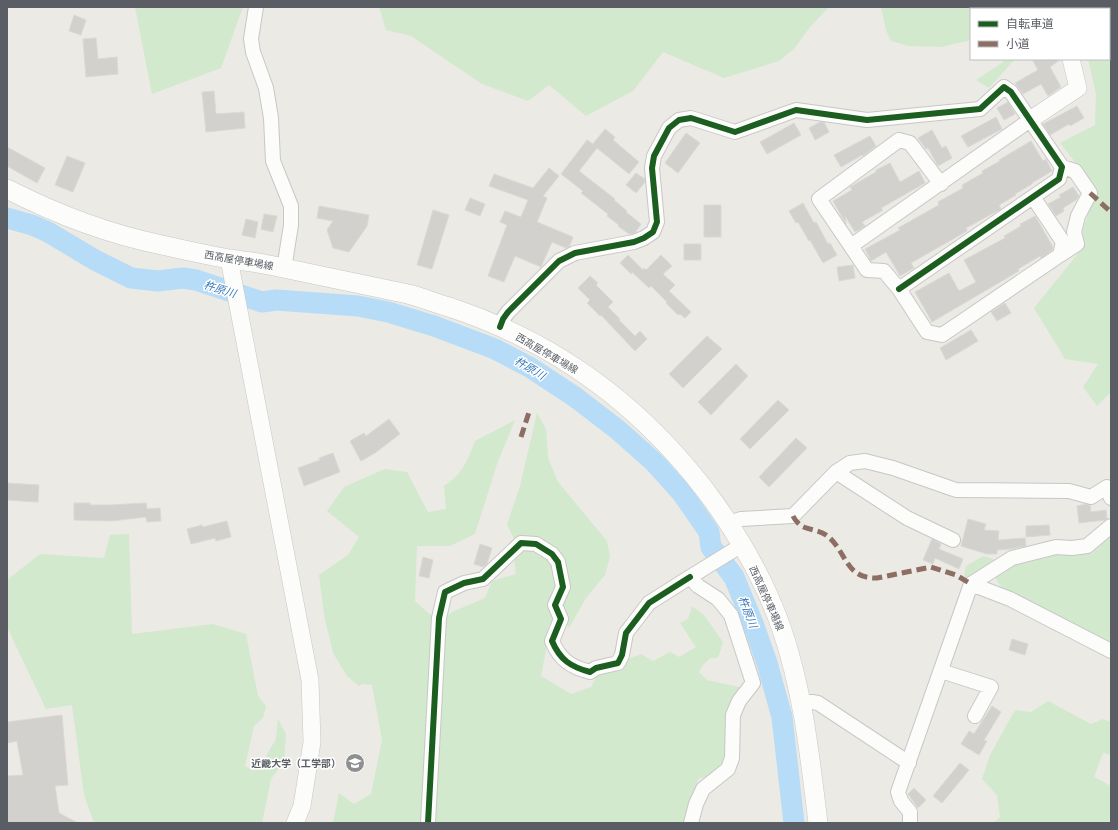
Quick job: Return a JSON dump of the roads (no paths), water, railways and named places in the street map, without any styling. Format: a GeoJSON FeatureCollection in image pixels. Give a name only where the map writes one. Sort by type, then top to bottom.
{"type":"FeatureCollection","features":[{"type":"Feature","properties":{"kind":"main road","name":"西高屋停車場線"},"geometry":{"type":"LineString","coordinates":[[7,189],[37,205],[92,226],[159,245],[229,259],[267,264],[284,269],[413,295],[476,316],[526,339],[573,366],[619,399],[659,435],[696,478],[729,523],[734,549],[762,581],[781,627],[795,675],[809,742],[818,823]]}},
{"type":"Feature","properties":{"kind":"street"},"geometry":{"type":"LineString","coordinates":[[256,7],[252,39],[253,52],[266,88],[271,118],[272,161],[291,206],[291,225],[284,269]]}},
{"type":"Feature","properties":{"kind":"street"},"geometry":{"type":"LineString","coordinates":[[851,246],[1078,88],[1071,60]]}},
{"type":"Feature","properties":{"kind":"street"},"geometry":{"type":"LineString","coordinates":[[500,327],[508,312],[559,261],[575,254],[634,242],[653,232],[656,222],[652,168],[654,156],[669,128],[679,120],[691,118],[735,132],[796,110],[867,120],[912,116],[980,109],[1004,87],[1011,92],[1062,167],[1075,171],[1090,193],[1078,216],[1074,232],[1077,244],[942,335],[927,332],[884,271],[868,270],[819,199],[899,140],[910,143],[941,184]]}},
{"type":"Feature","properties":{"kind":"street"},"geometry":{"type":"LineString","coordinates":[[898,290],[1059,179],[1062,167]]}},
{"type":"Feature","properties":{"kind":"street"},"geometry":{"type":"LineString","coordinates":[[1033,197],[1063,242],[1060,255]]}},
{"type":"Feature","properties":{"kind":"street"},"geometry":{"type":"LineString","coordinates":[[229,259],[310,680],[312,742],[302,806],[295,823]]}},
{"type":"Feature","properties":{"kind":"street"},"geometry":{"type":"LineString","coordinates":[[729,523],[741,519],[793,516],[836,472],[850,463],[865,461],[893,468],[956,490],[1069,491],[1091,497],[1108,487],[1111,498]]}},
{"type":"Feature","properties":{"kind":"street"},"geometry":{"type":"LineString","coordinates":[[836,472],[906,518],[953,540]]}},
{"type":"Feature","properties":{"kind":"street"},"geometry":{"type":"LineString","coordinates":[[910,823],[910,812],[901,801],[898,792],[971,584],[1012,558],[1056,548],[1087,546],[1111,526]]}},
{"type":"Feature","properties":{"kind":"street"},"geometry":{"type":"LineString","coordinates":[[428,823],[439,618],[445,592],[464,583],[483,579],[521,543],[536,544],[552,554],[558,562],[563,587],[555,605],[561,619],[552,642],[556,652],[565,661],[578,669],[590,672],[596,668],[618,663],[622,655],[626,632],[649,603],[734,549]]}},
{"type":"Feature","properties":{"kind":"street"},"geometry":{"type":"LineString","coordinates":[[690,577],[698,586],[718,599],[731,614],[753,683],[739,701],[733,715],[732,758],[728,769],[703,789],[696,804],[691,823]]}},
{"type":"Feature","properties":{"kind":"street"},"geometry":{"type":"LineString","coordinates":[[971,584],[1010,599],[1111,651]]}},
{"type":"Feature","properties":{"kind":"street"},"geometry":{"type":"LineString","coordinates":[[940,671],[991,687],[975,716]]}},
{"type":"Feature","properties":{"kind":"street"},"geometry":{"type":"LineString","coordinates":[[801,702],[818,703],[909,764]]}},
{"type":"Feature","properties":{"kind":"waterway","name":"杵原川"},"geometry":{"type":"LineString","coordinates":[[7,218],[32,225],[48,232],[95,260],[131,278],[158,281],[183,278],[196,280],[262,302],[276,300],[358,306],[388,312],[434,326],[495,349],[531,368],[575,397],[618,430],[654,462],[682,493],[709,532],[711,547],[734,577],[767,663],[782,717],[794,823]]}},
{"type":"Feature","properties":{"kind":"place","name":"近畿大学（工学部）"},"geometry":{"type":"Point","coordinates":[355,763]}}]}
